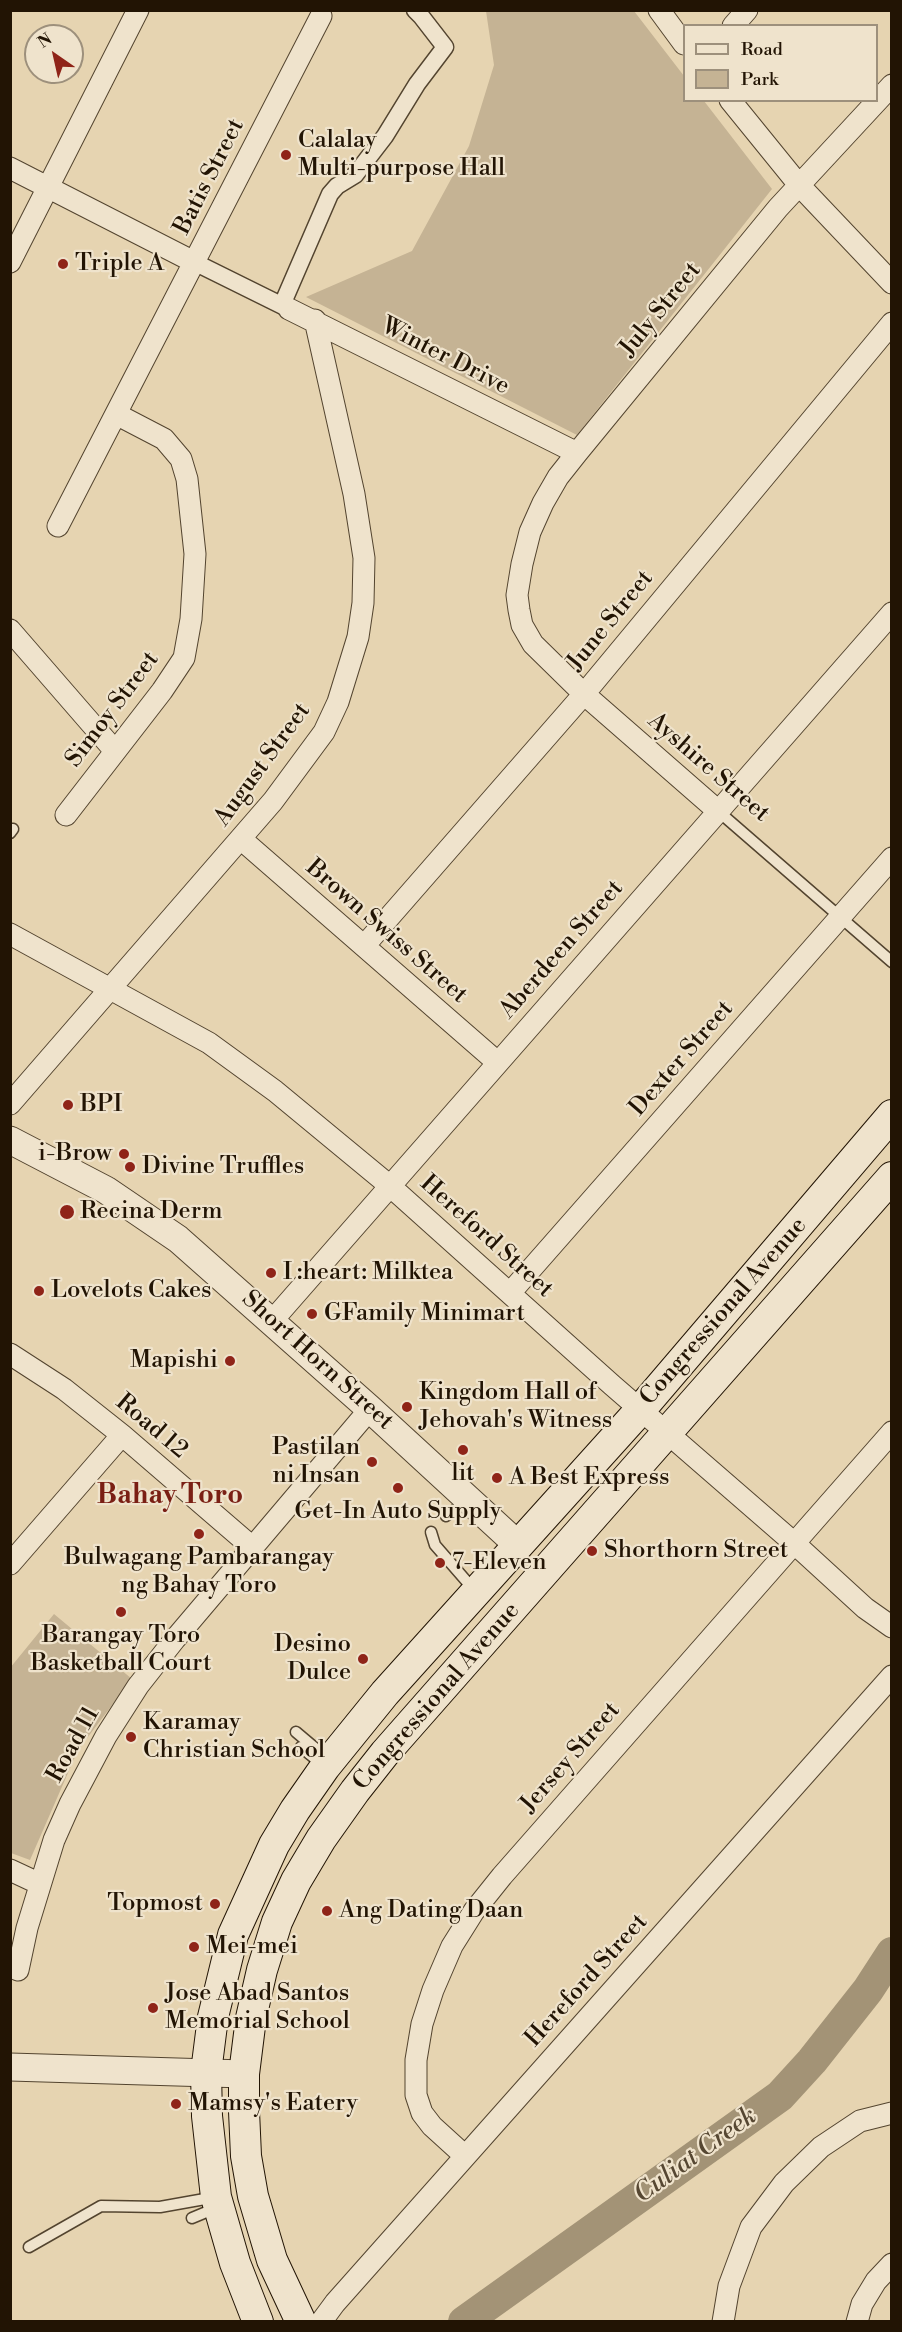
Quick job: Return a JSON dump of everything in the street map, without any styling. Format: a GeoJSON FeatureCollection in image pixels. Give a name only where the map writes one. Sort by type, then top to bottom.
{"type":"FeatureCollection","features":[{"type":"Feature","properties":{"kind":"main road","name":"Congressional Avenue"},"geometry":{"type":"LineString","coordinates":[[258,2322],[235,2263],[218,2202],[207,2116],[206,2072],[215,2008],[233,1935],[274,1845],[295,1810],[328,1764],[386,1693],[640,1409],[891,1115]]}},
{"type":"Feature","properties":{"kind":"main road","name":"Congressional Avenue"},"geometry":{"type":"LineString","coordinates":[[301,2322],[272,2260],[253,2196],[246,2156],[244,2074],[250,2018],[262,1970],[277,1922],[296,1881],[321,1839],[385,1753],[669,1433],[891,1177]]}},
{"type":"Feature","properties":{"kind":"street"},"geometry":{"type":"LineString","coordinates":[[10,262],[138,10]]}},
{"type":"Feature","properties":{"kind":"street"},"geometry":{"type":"LineString","coordinates":[[10,168],[286,307],[330,194],[355,175],[385,136],[417,84],[445,46],[415,10]]}},
{"type":"Feature","properties":{"kind":"street"},"geometry":{"type":"LineString","coordinates":[[659,10],[683,43]]}},
{"type":"Feature","properties":{"kind":"street"},"geometry":{"type":"LineString","coordinates":[[735,24],[747,10]]}},
{"type":"Feature","properties":{"kind":"street","name":"Batis Street"},"geometry":{"type":"LineString","coordinates":[[58,526],[320,12]]}},
{"type":"Feature","properties":{"kind":"street","name":"July Street"},"geometry":{"type":"LineString","coordinates":[[878,99],[891,85]]}},
{"type":"Feature","properties":{"kind":"street"},"geometry":{"type":"LineString","coordinates":[[732,102],[799,185],[891,284]]}},
{"type":"Feature","properties":{"kind":"street","name":"July Street"},"geometry":{"type":"LineString","coordinates":[[517,595],[530,532],[553,486],[577,453],[799,185],[875,102]]}},
{"type":"Feature","properties":{"kind":"street","name":"Winter Drive"},"geometry":{"type":"LineString","coordinates":[[286,307],[577,453]]}},
{"type":"Feature","properties":{"kind":"street","name":"August Street"},"geometry":{"type":"LineString","coordinates":[[10,1104],[242,839],[324,732],[338,702],[358,637],[363,603],[364,558],[354,494],[315,320]]}},
{"type":"Feature","properties":{"kind":"street","name":"June Street"},"geometry":{"type":"LineString","coordinates":[[364,946],[584,694],[891,323]]}},
{"type":"Feature","properties":{"kind":"street","name":"Simoy Street"},"geometry":{"type":"LineString","coordinates":[[66,815],[162,691],[184,657],[191,618],[195,554],[187,479],[181,459],[164,439],[116,414]]}},
{"type":"Feature","properties":{"kind":"street","name":"Ayshire Street"},"geometry":{"type":"LineString","coordinates":[[517,595],[522,625],[533,644],[584,694],[718,811]]}},
{"type":"Feature","properties":{"kind":"street","name":"Aberdeen Street"},"geometry":{"type":"LineString","coordinates":[[272,1320],[891,613]]}},
{"type":"Feature","properties":{"kind":"street"},"geometry":{"type":"LineString","coordinates":[[10,630],[115,751]]}},
{"type":"Feature","properties":{"kind":"street","name":"Brown Swiss Street"},"geometry":{"type":"LineString","coordinates":[[242,839],[497,1062]]}},
{"type":"Feature","properties":{"kind":"street","name":"Dexter Street"},"geometry":{"type":"LineString","coordinates":[[510,1293],[891,858]]}},
{"type":"Feature","properties":{"kind":"street","name":"Hereford Street"},"geometry":{"type":"LineString","coordinates":[[10,934],[209,1043],[275,1091],[390,1186],[865,1608],[891,1627]]}},
{"type":"Feature","properties":{"kind":"street","name":"Short Horn Street"},"geometry":{"type":"LineString","coordinates":[[10,1140],[106,1190],[168,1232],[272,1320],[518,1545]]}},
{"type":"Feature","properties":{"kind":"street","name":"Road 12"},"geometry":{"type":"LineString","coordinates":[[10,1354],[64,1389],[122,1435],[252,1547]]}},
{"type":"Feature","properties":{"kind":"street","name":"Road 11"},"geometry":{"type":"LineString","coordinates":[[18,1970],[27,1928],[54,1840],[70,1804],[112,1726],[138,1686],[370,1408]]}},
{"type":"Feature","properties":{"kind":"street","name":"Jersey Street"},"geometry":{"type":"LineString","coordinates":[[465,2156],[432,2126],[422,2113],[416,2095],[416,2060],[422,2024],[433,1990],[452,1946],[474,1911],[502,1876],[891,1432]]}},
{"type":"Feature","properties":{"kind":"street"},"geometry":{"type":"LineString","coordinates":[[10,1564],[122,1435]]}},
{"type":"Feature","properties":{"kind":"street","name":"Hereford Street"},"geometry":{"type":"LineString","coordinates":[[321,2322],[465,2156],[891,1676]]}},
{"type":"Feature","properties":{"kind":"street"},"geometry":{"type":"LineString","coordinates":[[10,1870],[40,1884]]}},
{"type":"Feature","properties":{"kind":"street"},"geometry":{"type":"LineString","coordinates":[[10,2067],[244,2074]]}},
{"type":"Feature","properties":{"kind":"street"},"geometry":{"type":"LineString","coordinates":[[723,2322],[729,2286],[751,2228],[784,2183],[821,2147],[860,2121],[891,2113]]}},
{"type":"Feature","properties":{"kind":"street"},"geometry":{"type":"LineString","coordinates":[[857,2322],[862,2304],[891,2264]]}},
{"type":"Feature","properties":{"kind":"lane","name":"Ayshire Street"},"geometry":{"type":"LineString","coordinates":[[718,811],[891,962]]}},
{"type":"Feature","properties":{"kind":"lane"},"geometry":{"type":"LineString","coordinates":[[446,1516],[469,1500]]}},
{"type":"Feature","properties":{"kind":"lane"},"geometry":{"type":"LineString","coordinates":[[431,1532],[435,1545],[476,1592]]}},
{"type":"Feature","properties":{"kind":"lane"},"geometry":{"type":"LineString","coordinates":[[296,1732],[328,1764]]}},
{"type":"Feature","properties":{"kind":"lane"},"geometry":{"type":"LineString","coordinates":[[301,1747],[328,1764]]}},
{"type":"Feature","properties":{"kind":"lane"},"geometry":{"type":"LineString","coordinates":[[192,2218],[218,2202]]}},
{"type":"Feature","properties":{"kind":"lane"},"geometry":{"type":"LineString","coordinates":[[30,2247],[101,2206],[160,2207],[218,2202]]}},
{"type":"Feature","properties":{"kind":"green space"},"geometry":{"type":"Polygon","coordinates":[[[486,11],[634,11],[683,75],[683,102],[705,102],[772,189],[577,435],[306,297],[412,251],[469,146],[494,65],[486,11]]]}},
{"type":"Feature","properties":{"kind":"green space"},"geometry":{"type":"Polygon","coordinates":[[[54,1614],[132,1679],[78,1750],[30,1860],[11,1853],[10,1668],[54,1614]]]}},
{"type":"Feature","properties":{"kind":"waterway","name":"Culiat Creek"},"geometry":{"type":"LineString","coordinates":[[464,2322],[780,2096],[812,2061],[868,1990],[892,1953]]}},
{"type":"Feature","properties":{"kind":"place","name":"Calalay Multi-purpose Hall"},"geometry":{"type":"Point","coordinates":[286,155]}},
{"type":"Feature","properties":{"kind":"place","name":"Triple A"},"geometry":{"type":"Point","coordinates":[63,264]}},
{"type":"Feature","properties":{"kind":"place","name":"BPI"},"geometry":{"type":"Point","coordinates":[68,1105]}},
{"type":"Feature","properties":{"kind":"place","name":"i-Brow"},"geometry":{"type":"Point","coordinates":[124,1154]}},
{"type":"Feature","properties":{"kind":"place","name":"Divine Truffles"},"geometry":{"type":"Point","coordinates":[130,1167]}},
{"type":"Feature","properties":{"kind":"place","name":"Recina Derm"},"geometry":{"type":"Point","coordinates":[67,1212]}},
{"type":"Feature","properties":{"kind":"place","name":"I :heart: Milktea"},"geometry":{"type":"Point","coordinates":[271,1273]}},
{"type":"Feature","properties":{"kind":"place","name":"Lovelots Cakes"},"geometry":{"type":"Point","coordinates":[39,1291]}},
{"type":"Feature","properties":{"kind":"place","name":"GFamily Minimart"},"geometry":{"type":"Point","coordinates":[312,1314]}},
{"type":"Feature","properties":{"kind":"place","name":"Mapishi"},"geometry":{"type":"Point","coordinates":[230,1361]}},
{"type":"Feature","properties":{"kind":"place","name":"Kingdom Hall of Jehovah's Witness"},"geometry":{"type":"Point","coordinates":[407,1407]}},
{"type":"Feature","properties":{"kind":"place","name":"lit"},"geometry":{"type":"Point","coordinates":[463,1450]}},
{"type":"Feature","properties":{"kind":"place","name":"Pastilan ni Insan"},"geometry":{"type":"Point","coordinates":[372,1462]}},
{"type":"Feature","properties":{"kind":"place","name":"A Best Express"},"geometry":{"type":"Point","coordinates":[497,1478]}},
{"type":"Feature","properties":{"kind":"place","name":"Get-In Auto Supply"},"geometry":{"type":"Point","coordinates":[398,1488]}},
{"type":"Feature","properties":{"kind":"place","name":"Bulwagang Pambarangay ng Bahay Toro"},"geometry":{"type":"Point","coordinates":[199,1534]}},
{"type":"Feature","properties":{"kind":"place","name":"Shorthorn Street"},"geometry":{"type":"Point","coordinates":[592,1551]}},
{"type":"Feature","properties":{"kind":"place","name":"7-Eleven"},"geometry":{"type":"Point","coordinates":[440,1563]}},
{"type":"Feature","properties":{"kind":"place","name":"Barangay Toro Basketball Court"},"geometry":{"type":"Point","coordinates":[121,1612]}},
{"type":"Feature","properties":{"kind":"place","name":"Desino Dulce"},"geometry":{"type":"Point","coordinates":[363,1659]}},
{"type":"Feature","properties":{"kind":"place","name":"Karamay Christian School"},"geometry":{"type":"Point","coordinates":[131,1737]}},
{"type":"Feature","properties":{"kind":"place","name":"Topmost"},"geometry":{"type":"Point","coordinates":[215,1904]}},
{"type":"Feature","properties":{"kind":"place","name":"Ang Dating Daan"},"geometry":{"type":"Point","coordinates":[327,1911]}},
{"type":"Feature","properties":{"kind":"place","name":"Mei-mei"},"geometry":{"type":"Point","coordinates":[194,1947]}},
{"type":"Feature","properties":{"kind":"place","name":"Jose Abad Santos Memorial School"},"geometry":{"type":"Point","coordinates":[153,2008]}},
{"type":"Feature","properties":{"kind":"place","name":"Mamsy's Eatery"},"geometry":{"type":"Point","coordinates":[176,2104]}},
{"type":"Feature","properties":{"kind":"district","name":"Bahay Toro"},"geometry":{"type":"Point","coordinates":[170,1497]}}]}
